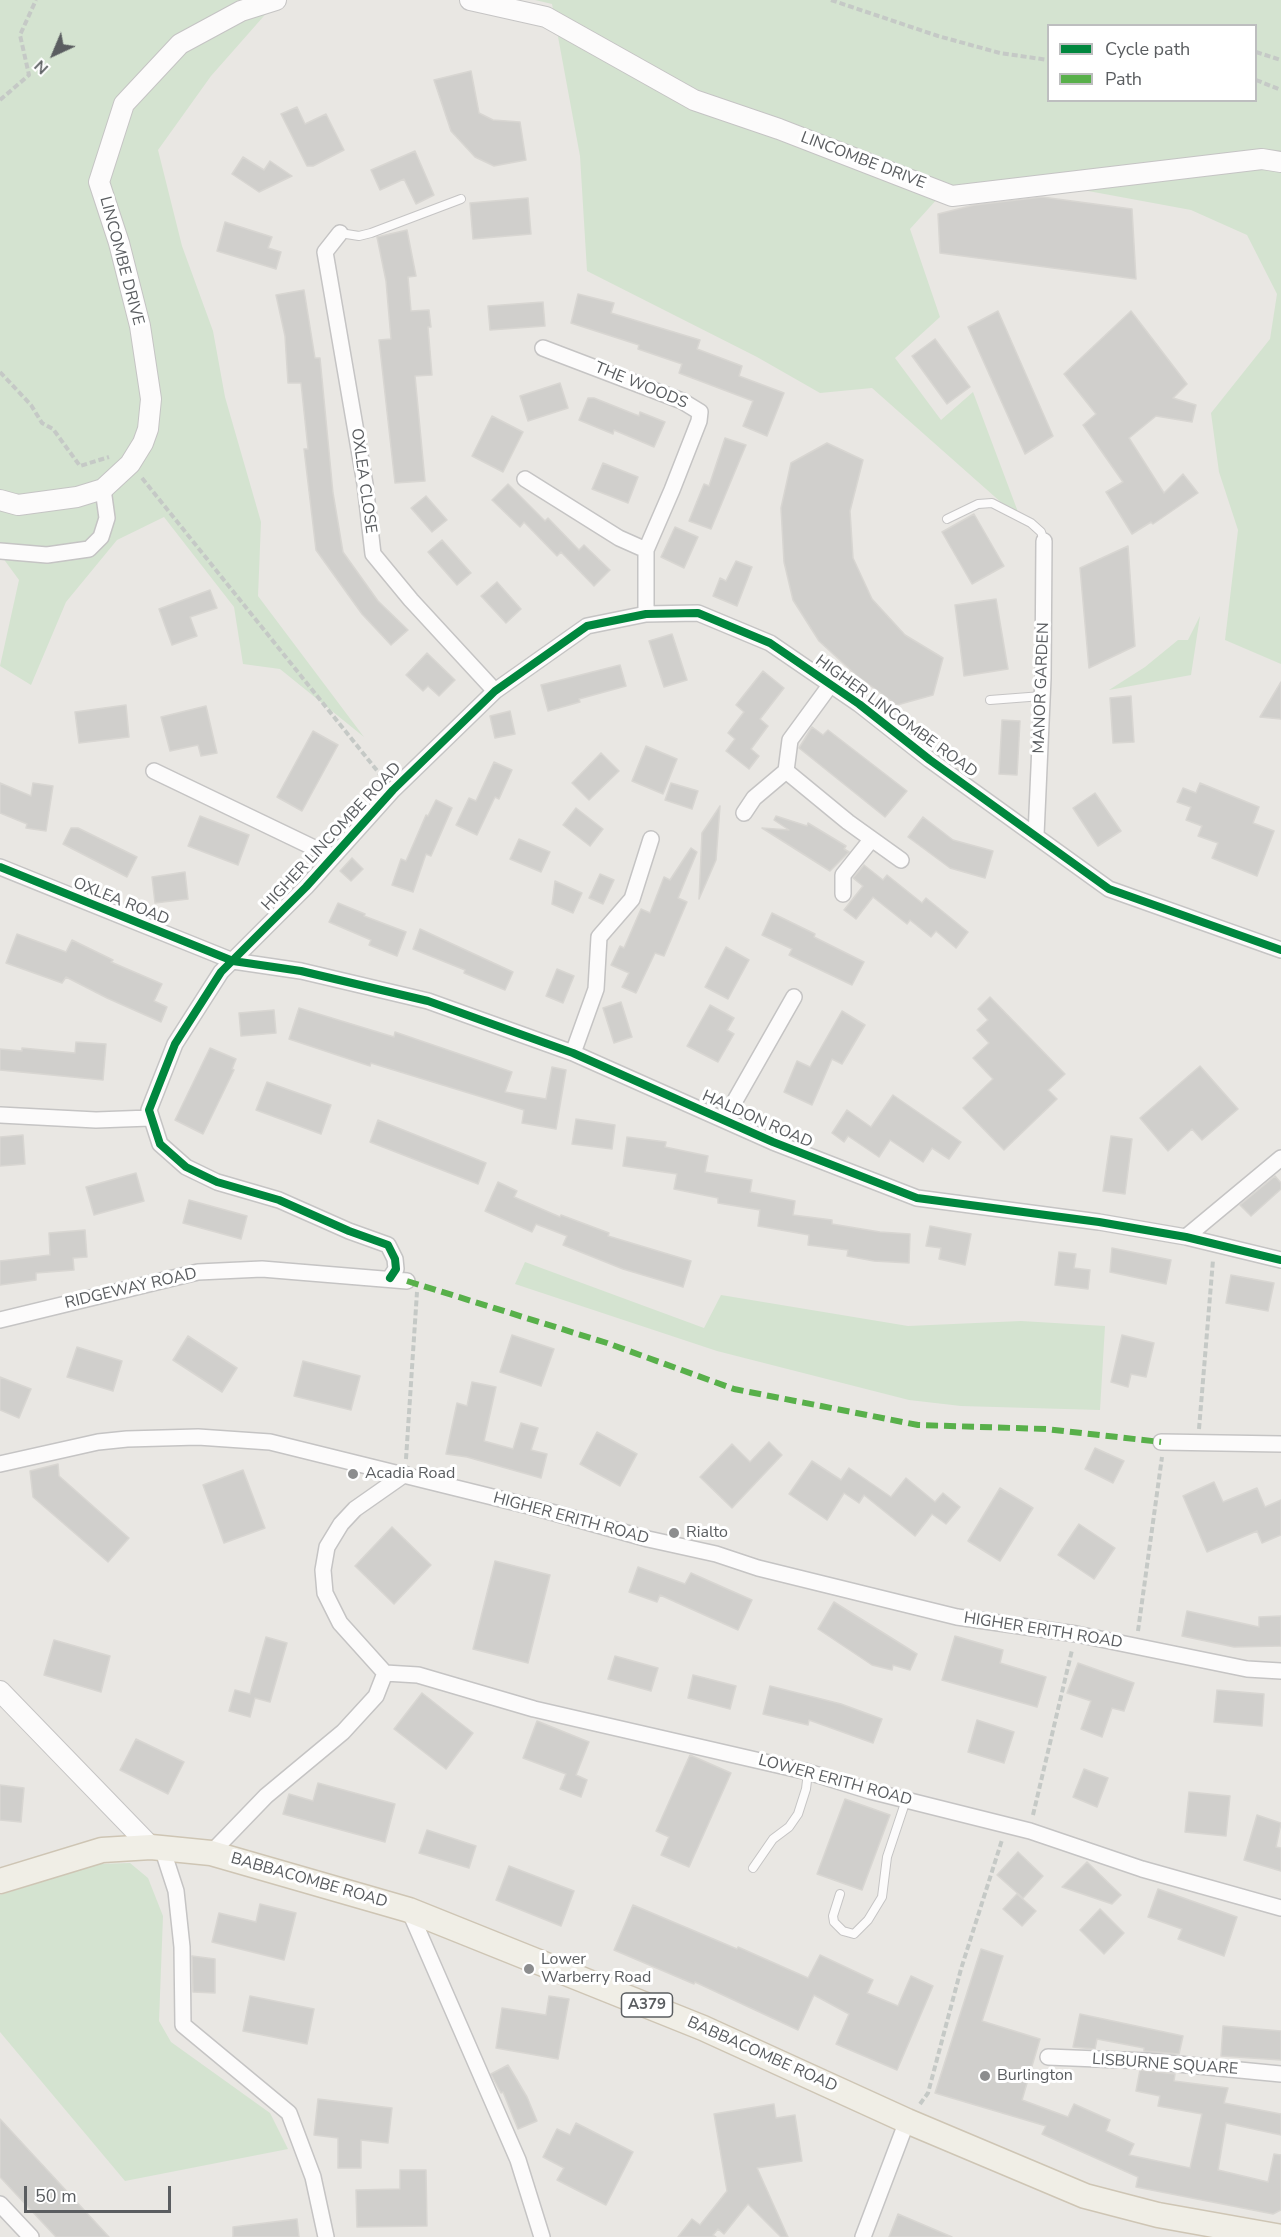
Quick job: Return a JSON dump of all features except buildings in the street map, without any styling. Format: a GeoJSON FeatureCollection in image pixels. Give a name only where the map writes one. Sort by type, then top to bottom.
{"type":"FeatureCollection","features":[{"type":"Feature","properties":{"kind":"main road","name":"BABBACOMBE ROAD"},"geometry":{"type":"LineString","coordinates":[[0,1881],[102,1850],[157,1848],[211,1853],[408,1910],[703,2028],[908,2121],[1085,2196],[1158,2215],[1281,2237]]}},
{"type":"Feature","properties":{"kind":"street","name":"LINCOMBE DRIVE"},"geometry":{"type":"LineString","coordinates":[[0,500],[18,505],[77,497],[103,489],[130,464],[143,443],[148,429],[151,399],[140,326],[119,243],[99,182],[124,104],[180,44],[241,11],[276,0]]}},
{"type":"Feature","properties":{"kind":"street","name":"LINCOMBE DRIVE"},"geometry":{"type":"LineString","coordinates":[[470,0],[546,17],[694,100],[779,129],[952,196],[1262,159],[1281,162]]}},
{"type":"Feature","properties":{"kind":"street","name":"OXLEA CLOSE"},"geometry":{"type":"LineString","coordinates":[[340,233],[325,252],[363,472],[374,554],[411,600],[495,691]]}},
{"type":"Feature","properties":{"kind":"street","name":"THE WOODS"},"geometry":{"type":"LineString","coordinates":[[543,348],[682,401],[700,412],[699,421],[676,480],[645,550],[646,614]]}},
{"type":"Feature","properties":{"kind":"street"},"geometry":{"type":"LineString","coordinates":[[525,479],[619,538],[645,550]]}},
{"type":"Feature","properties":{"kind":"street"},"geometry":{"type":"LineString","coordinates":[[0,551],[47,555],[89,549],[101,537],[107,518],[103,489]]}},
{"type":"Feature","properties":{"kind":"street","name":"MANOR GARDEN"},"geometry":{"type":"LineString","coordinates":[[1036,835],[1046,566],[1044,541]]}},
{"type":"Feature","properties":{"kind":"street","name":"HIGHER LINCOMBE ROAD"},"geometry":{"type":"LineString","coordinates":[[150,1118],[149,1110],[176,1044],[221,972],[333,857],[393,790],[495,691],[587,626],[646,614],[698,613],[770,643],[831,684],[930,760],[1109,889],[1281,950]]}},
{"type":"Feature","properties":{"kind":"street"},"geometry":{"type":"LineString","coordinates":[[744,813],[754,798],[786,771],[790,740],[831,684]]}},
{"type":"Feature","properties":{"kind":"street"},"geometry":{"type":"LineString","coordinates":[[154,771],[333,857]]}},
{"type":"Feature","properties":{"kind":"street"},"geometry":{"type":"LineString","coordinates":[[786,771],[871,840],[901,860]]}},
{"type":"Feature","properties":{"kind":"street"},"geometry":{"type":"LineString","coordinates":[[573,1053],[596,989],[599,937],[632,899],[651,839]]}},
{"type":"Feature","properties":{"kind":"street"},"geometry":{"type":"LineString","coordinates":[[843,894],[843,875],[871,840]]}},
{"type":"Feature","properties":{"kind":"street","name":"OXLEA ROAD"},"geometry":{"type":"LineString","coordinates":[[0,867],[233,961]]}},
{"type":"Feature","properties":{"kind":"street","name":"HALDON ROAD"},"geometry":{"type":"LineString","coordinates":[[233,961],[301,971],[428,1001],[573,1053],[827,1165],[917,1198],[1099,1222],[1186,1237],[1281,1260]]}},
{"type":"Feature","properties":{"kind":"street"},"geometry":{"type":"LineString","coordinates":[[724,1120],[794,996]]}},
{"type":"Feature","properties":{"kind":"street"},"geometry":{"type":"LineString","coordinates":[[0,1115],[96,1120],[150,1118],[160,1144],[186,1167],[217,1182],[279,1200],[349,1231],[388,1245],[395,1259],[396,1269],[390,1278]]}},
{"type":"Feature","properties":{"kind":"street"},"geometry":{"type":"LineString","coordinates":[[1186,1237],[1281,1158]]}},
{"type":"Feature","properties":{"kind":"street","name":"RIDGEWAY ROAD"},"geometry":{"type":"LineString","coordinates":[[0,1320],[198,1272],[262,1269],[390,1278],[412,1282]]}},
{"type":"Feature","properties":{"kind":"street","name":"HIGHER ERITH ROAD"},"geometry":{"type":"LineString","coordinates":[[0,1464],[98,1442],[198,1437],[270,1442],[405,1474],[443,1487],[533,1507],[648,1539],[716,1554],[758,1568],[957,1617],[1076,1634],[1247,1669],[1281,1671]]}},
{"type":"Feature","properties":{"kind":"street"},"geometry":{"type":"LineString","coordinates":[[1161,1442],[1281,1444]]}},
{"type":"Feature","properties":{"kind":"street"},"geometry":{"type":"LineString","coordinates":[[211,1853],[266,1796],[343,1732],[375,1696],[385,1673],[340,1623],[325,1593],[323,1570],[327,1547],[341,1524],[355,1509],[405,1474]]}},
{"type":"Feature","properties":{"kind":"street","name":"LOWER ERITH ROAD"},"geometry":{"type":"LineString","coordinates":[[385,1673],[418,1675],[534,1709],[808,1772],[906,1800],[1030,1831],[1142,1869],[1281,1908]]}},
{"type":"Feature","properties":{"kind":"street"},"geometry":{"type":"LineString","coordinates":[[0,1691],[157,1848],[176,1891],[182,1947],[183,2025],[289,2113],[314,2177],[326,2237]]}},
{"type":"Feature","properties":{"kind":"street"},"geometry":{"type":"LineString","coordinates":[[408,1910],[518,2160],[542,2237]]}},
{"type":"Feature","properties":{"kind":"street","name":"LISBURNE SQUARE"},"geometry":{"type":"LineString","coordinates":[[1048,2057],[1147,2061],[1281,2074]]}},
{"type":"Feature","properties":{"kind":"street"},"geometry":{"type":"LineString","coordinates":[[863,2237],[908,2121]]}},
{"type":"Feature","properties":{"kind":"street"},"geometry":{"type":"LineString","coordinates":[[0,2204],[31,2237]]}},
{"type":"Feature","properties":{"kind":"lane"},"geometry":{"type":"LineString","coordinates":[[340,233],[359,236],[371,233],[461,199]]}},
{"type":"Feature","properties":{"kind":"lane"},"geometry":{"type":"LineString","coordinates":[[947,519],[978,504],[992,503],[1031,523],[1041,532],[1044,541]]}},
{"type":"Feature","properties":{"kind":"lane"},"geometry":{"type":"LineString","coordinates":[[990,700],[1042,696]]}},
{"type":"Feature","properties":{"kind":"lane"},"geometry":{"type":"LineString","coordinates":[[753,1868],[773,1839],[789,1827],[798,1814],[808,1772]]}},
{"type":"Feature","properties":{"kind":"lane"},"geometry":{"type":"LineString","coordinates":[[840,1894],[833,1916],[834,1922],[843,1931],[854,1934],[868,1920],[882,1897],[887,1857],[906,1800]]}},
{"type":"Feature","properties":{"kind":"path"},"geometry":{"type":"LineString","coordinates":[[0,100],[29,75],[20,35],[36,0]]}},
{"type":"Feature","properties":{"kind":"path"},"geometry":{"type":"LineString","coordinates":[[831,0],[1000,54],[1047,60]]}},
{"type":"Feature","properties":{"kind":"path"},"geometry":{"type":"LineString","coordinates":[[1257,52],[1281,60]]}},
{"type":"Feature","properties":{"kind":"path"},"geometry":{"type":"LineString","coordinates":[[1257,80],[1281,90]]}},
{"type":"Feature","properties":{"kind":"path"},"geometry":{"type":"LineString","coordinates":[[0,372],[31,405],[42,423],[52,429],[80,466],[143,443]]}},
{"type":"Feature","properties":{"kind":"path"},"geometry":{"type":"LineString","coordinates":[[130,464],[393,790]]}},
{"type":"Feature","properties":{"kind":"path"},"geometry":{"type":"LineString","coordinates":[[1201,1411],[1214,1244]]}},
{"type":"Feature","properties":{"kind":"path"},"geometry":{"type":"LineString","coordinates":[[408,1440],[412,1282]]}},
{"type":"Feature","properties":{"kind":"path"},"geometry":{"type":"LineString","coordinates":[[1135,1647],[1161,1470]]}},
{"type":"Feature","properties":{"kind":"path"},"geometry":{"type":"LineString","coordinates":[[1030,1831],[1076,1634]]}},
{"type":"Feature","properties":{"kind":"path"},"geometry":{"type":"LineString","coordinates":[[908,2121],[928,2094],[961,1969],[1007,1825]]}},
{"type":"Feature","properties":{"kind":"green space"},"geometry":{"type":"Polygon","coordinates":[[[0,0],[278,0],[211,76],[158,150],[182,246],[213,331],[225,397],[261,522],[258,596],[364,737],[280,669],[243,664],[234,607],[164,517],[117,540],[66,602],[31,685],[0,666],[19,580],[0,554],[0,0]]]}},
{"type":"Feature","properties":{"kind":"green space"},"geometry":{"type":"Polygon","coordinates":[[[535,0],[1281,0],[1281,664],[1225,640],[1238,530],[1219,472],[1211,413],[1270,339],[1277,294],[1247,235],[1191,210],[1072,188],[948,187],[910,229],[940,317],[895,358],[941,420],[973,392],[1021,520],[872,388],[820,393],[757,357],[587,271],[580,156],[552,4],[535,0]]]}},
{"type":"Feature","properties":{"kind":"green space"},"geometry":{"type":"Polygon","coordinates":[[[1200,616],[1191,675],[1109,690],[1145,667],[1178,640],[1188,640],[1200,616]]]}},
{"type":"Feature","properties":{"kind":"green space"},"geometry":{"type":"Polygon","coordinates":[[[525,1262],[704,1328],[721,1295],[908,1326],[1021,1321],[1105,1326],[1100,1410],[961,1406],[909,1400],[717,1351],[515,1284],[525,1262]]]}},
{"type":"Feature","properties":{"kind":"green space"},"geometry":{"type":"Polygon","coordinates":[[[130,1863],[148,1878],[163,1916],[159,2021],[171,2042],[270,2113],[288,2149],[125,2181],[0,2032],[0,1895],[98,1864],[130,1863]]]}},
{"type":"Feature","properties":{"kind":"marked path"},"geometry":{"type":"LineString","coordinates":[[407,1281],[607,1343],[734,1389],[918,1425],[1046,1429],[1161,1442]]}},
{"type":"Feature","properties":{"kind":"cycle path"},"geometry":{"type":"LineString","coordinates":[[390,1278],[396,1269],[395,1259],[388,1245],[349,1231],[279,1200],[217,1182],[186,1167],[160,1144],[149,1110],[175,1044],[221,972],[306,887],[393,790],[495,691],[587,626],[646,614],[698,613],[770,643],[859,704],[930,760],[1109,889],[1281,950]]}},
{"type":"Feature","properties":{"kind":"cycle path"},"geometry":{"type":"LineString","coordinates":[[0,867],[233,961],[301,971],[428,1001],[573,1053],[773,1142],[917,1198],[1099,1222],[1186,1237],[1281,1260]]}},
{"type":"Feature","properties":{"kind":"place","name":"Acadia Road"},"geometry":{"type":"Point","coordinates":[353,1474]}},
{"type":"Feature","properties":{"kind":"place","name":"Rialto"},"geometry":{"type":"Point","coordinates":[674,1533]}},
{"type":"Feature","properties":{"kind":"place","name":"Lower Warberry Road"},"geometry":{"type":"Point","coordinates":[529,1969]}},
{"type":"Feature","properties":{"kind":"place","name":"Burlington"},"geometry":{"type":"Point","coordinates":[985,2076]}}]}
